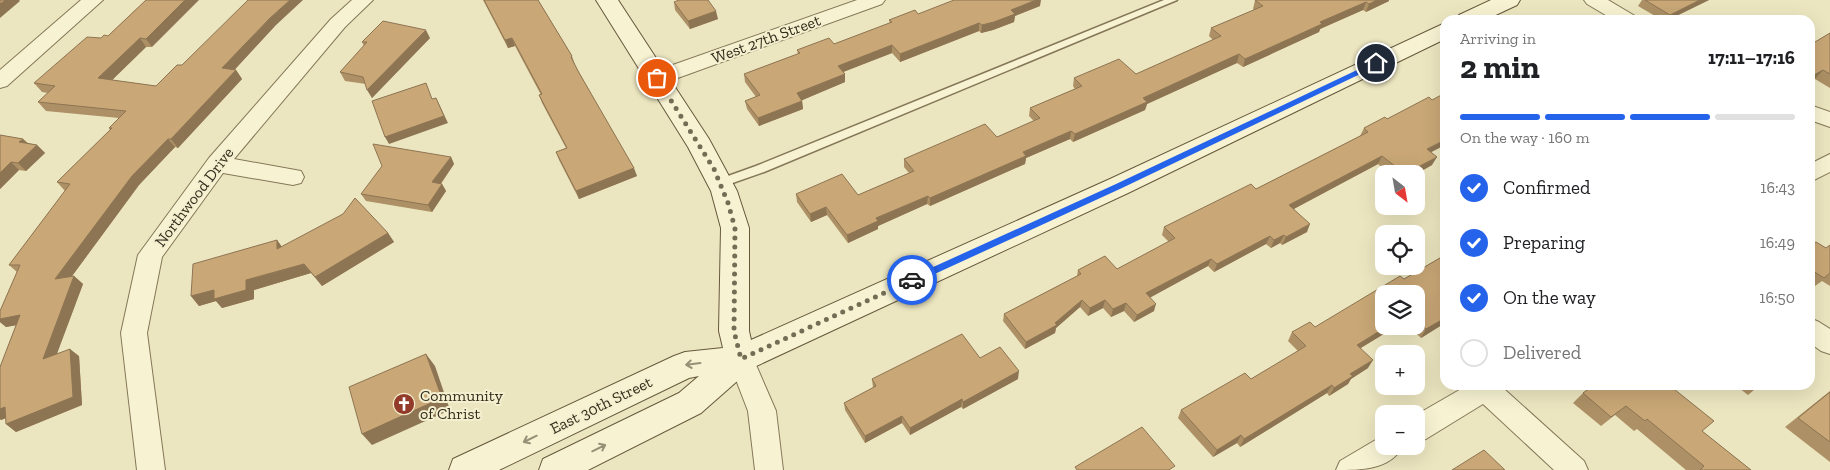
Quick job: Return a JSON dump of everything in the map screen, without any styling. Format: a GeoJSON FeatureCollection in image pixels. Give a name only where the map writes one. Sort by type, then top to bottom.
{"type":"FeatureCollection","features":[{"type":"Feature","properties":{"kind":"main road"},"geometry":{"type":"LineString","coordinates":[[607,0],[700,145],[721,183],[735,228],[734,331],[741,359]]}},
{"type":"Feature","properties":{"kind":"main road"},"geometry":{"type":"LineString","coordinates":[[1478,15],[1509,0]]}},
{"type":"Feature","properties":{"kind":"main road"},"geometry":{"type":"LineString","coordinates":[[555,470],[690,403],[741,359],[1128,182],[1440,32]]}},
{"type":"Feature","properties":{"kind":"main road","name":"East 30th Street"},"geometry":{"type":"LineString","coordinates":[[466,470],[685,365],[741,359]]}},
{"type":"Feature","properties":{"kind":"street"},"geometry":{"type":"LineString","coordinates":[[0,81],[93,0]]}},
{"type":"Feature","properties":{"kind":"street","name":"Northwood Drive"},"geometry":{"type":"LineString","coordinates":[[151,470],[134,334],[150,255],[217,164],[338,23],[363,0]]}},
{"type":"Feature","properties":{"kind":"street","name":"West 27th Street"},"geometry":{"type":"LineString","coordinates":[[657,78],[875,0]]}},
{"type":"Feature","properties":{"kind":"street"},"geometry":{"type":"LineString","coordinates":[[1594,0],[1620,15]]}},
{"type":"Feature","properties":{"kind":"street"},"geometry":{"type":"LineString","coordinates":[[1815,114],[1830,120]]}},
{"type":"Feature","properties":{"kind":"street"},"geometry":{"type":"LineString","coordinates":[[1815,171],[1830,162]]}},
{"type":"Feature","properties":{"kind":"street"},"geometry":{"type":"LineString","coordinates":[[217,164],[293,177]]}},
{"type":"Feature","properties":{"kind":"street"},"geometry":{"type":"LineString","coordinates":[[1815,332],[1830,343]]}},
{"type":"Feature","properties":{"kind":"street"},"geometry":{"type":"LineString","coordinates":[[741,359],[762,411],[769,470]]}},
{"type":"Feature","properties":{"kind":"street"},"geometry":{"type":"LineString","coordinates":[[1425,425],[1483,390]]}},
{"type":"Feature","properties":{"kind":"street"},"geometry":{"type":"LineString","coordinates":[[1491,390],[1574,470]]}},
{"type":"Feature","properties":{"kind":"street"},"geometry":{"type":"LineString","coordinates":[[1350,470],[1375,455]]}},
{"type":"Feature","properties":{"kind":"lane"},"geometry":{"type":"LineString","coordinates":[[721,183],[1172,0]]}},
{"type":"Feature","properties":{"kind":"building"},"geometry":{"type":"Polygon","coordinates":[[[146,0],[185,0],[146,39],[140,38],[98,78],[156,86],[177,65],[182,65],[248,0],[290,0],[222,68],[236,70],[171,139],[168,139],[132,176],[55,279],[74,276],[43,359],[70,349],[73,397],[6,424],[5,407],[0,409],[0,367],[20,315],[0,319],[0,311],[20,265],[9,265],[70,184],[57,182],[112,128],[109,128],[126,111],[38,102],[55,86],[34,83],[87,37],[101,38],[104,35],[108,36],[146,0]]]}},
{"type":"Feature","properties":{"kind":"building"},"geometry":{"type":"Polygon","coordinates":[[[484,0],[538,0],[572,56],[578,71],[634,168],[576,191],[556,152],[567,148],[539,95],[542,94],[512,38],[505,40],[484,0]]]}},
{"type":"Feature","properties":{"kind":"building"},"geometry":{"type":"Polygon","coordinates":[[[679,0],[708,0],[716,11],[688,21],[674,2],[679,0]]]}},
{"type":"Feature","properties":{"kind":"building"},"geometry":{"type":"Polygon","coordinates":[[[954,0],[1036,0],[1011,10],[1015,14],[982,25],[979,23],[900,54],[892,45],[838,66],[845,74],[797,93],[802,101],[758,118],[745,101],[760,95],[744,74],[800,53],[797,50],[829,38],[834,44],[892,22],[889,20],[915,10],[918,14],[954,0]]]}},
{"type":"Feature","properties":{"kind":"building"},"geometry":{"type":"Polygon","coordinates":[[[1255,0],[1377,0],[1369,4],[1366,2],[1320,22],[1322,24],[1245,59],[1239,54],[1143,98],[1147,102],[1075,134],[1071,131],[1023,152],[1026,156],[930,198],[928,196],[876,218],[878,221],[847,235],[826,207],[810,214],[796,194],[842,174],[858,195],[914,171],[904,159],[985,124],[997,137],[1040,118],[1030,108],[1082,86],[1074,78],[1119,59],[1136,74],[1221,36],[1211,28],[1263,6],[1255,0]]]}},
{"type":"Feature","properties":{"kind":"building"},"geometry":{"type":"Polygon","coordinates":[[[1645,0],[1700,0],[1670,15],[1645,0]]]}},
{"type":"Feature","properties":{"kind":"building"},"geometry":{"type":"Polygon","coordinates":[[[383,21],[426,30],[367,90],[363,77],[340,72],[367,42],[362,42],[383,21]]]}},
{"type":"Feature","properties":{"kind":"building"},"geometry":{"type":"Polygon","coordinates":[[[1830,33],[1830,74],[1823,70],[1815,74],[1815,42],[1830,33]]]}},
{"type":"Feature","properties":{"kind":"building"},"geometry":{"type":"Polygon","coordinates":[[[426,83],[432,99],[436,98],[444,116],[385,137],[372,101],[426,83]]]}},
{"type":"Feature","properties":{"kind":"building"},"geometry":{"type":"Polygon","coordinates":[[[1440,96],[1440,142],[1427,149],[1437,157],[1422,165],[1394,165],[1382,156],[1289,205],[1310,224],[1286,237],[1284,235],[1274,240],[1270,236],[1217,264],[1211,259],[1146,293],[1156,304],[1137,315],[1126,303],[1113,309],[1105,300],[1090,308],[1082,300],[1055,323],[1057,325],[1026,342],[1004,314],[1081,274],[1078,270],[1105,256],[1117,269],[1175,238],[1164,227],[1251,184],[1256,189],[1368,132],[1364,128],[1385,117],[1387,119],[1429,97],[1432,100],[1440,96]]]}},
{"type":"Feature","properties":{"kind":"building"},"geometry":{"type":"Polygon","coordinates":[[[0,135],[23,139],[19,142],[37,145],[18,163],[11,162],[0,173],[0,135]]]}},
{"type":"Feature","properties":{"kind":"building"},"geometry":{"type":"Polygon","coordinates":[[[373,144],[451,157],[432,182],[442,184],[428,205],[361,194],[382,166],[373,144]]]}},
{"type":"Feature","properties":{"kind":"building"},"geometry":{"type":"Polygon","coordinates":[[[355,198],[388,233],[315,277],[304,264],[246,280],[246,290],[214,299],[214,290],[191,296],[193,264],[277,240],[277,249],[343,214],[355,198]]]}},
{"type":"Feature","properties":{"kind":"building"},"geometry":{"type":"Polygon","coordinates":[[[1815,243],[1826,248],[1830,245],[1830,273],[1824,278],[1815,272],[1815,243]]]}},
{"type":"Feature","properties":{"kind":"building"},"geometry":{"type":"Polygon","coordinates":[[[1440,258],[1440,321],[1425,328],[1425,285],[1385,285],[1400,276],[1404,279],[1411,275],[1425,275],[1425,267],[1440,258]]]}},
{"type":"Feature","properties":{"kind":"building"},"geometry":{"type":"Polygon","coordinates":[[[1375,291],[1375,334],[1357,345],[1373,360],[1350,374],[1353,376],[1334,388],[1332,385],[1244,439],[1241,435],[1217,450],[1181,410],[1245,373],[1251,379],[1306,346],[1292,332],[1310,322],[1315,327],[1375,291]]]}},
{"type":"Feature","properties":{"kind":"building"},"geometry":{"type":"Polygon","coordinates":[[[962,334],[980,358],[1000,347],[1019,371],[963,402],[962,399],[910,428],[902,416],[865,436],[844,403],[876,386],[872,379],[962,334]]]}},
{"type":"Feature","properties":{"kind":"building","name":"Community of Christ"},"geometry":{"type":"Polygon","coordinates":[[[426,354],[442,398],[362,434],[349,387],[426,354]]]}},
{"type":"Feature","properties":{"kind":"building"},"geometry":{"type":"Polygon","coordinates":[[[1587,390],[1675,390],[1714,421],[1702,431],[1751,470],[1700,470],[1704,466],[1647,419],[1645,421],[1626,406],[1611,417],[1583,393],[1587,390]]]}},
{"type":"Feature","properties":{"kind":"building"},"geometry":{"type":"Polygon","coordinates":[[[1830,392],[1830,442],[1798,418],[1830,392]]]}},
{"type":"Feature","properties":{"kind":"building"},"geometry":{"type":"Polygon","coordinates":[[[1142,427],[1175,466],[1169,470],[1077,470],[1075,467],[1142,427]]]}},
{"type":"Feature","properties":{"kind":"building"},"geometry":{"type":"Polygon","coordinates":[[[1484,450],[1505,470],[1452,470],[1484,450]]]}},
{"type":"Feature","properties":{"kind":"way so far"},"geometry":{"type":"LineString","coordinates":[[657,78],[714,169],[728,203],[735,228],[734,331],[741,359],[912,280]]}},
{"type":"Feature","properties":{"kind":"place","name":"Community of Christ"},"geometry":{"type":"Point","coordinates":[404,404]}},
{"type":"Feature","properties":{"kind":"route"},"geometry":{"type":"LineString","coordinates":[[912,280],[1119,186],[1376,63]]}}]}
